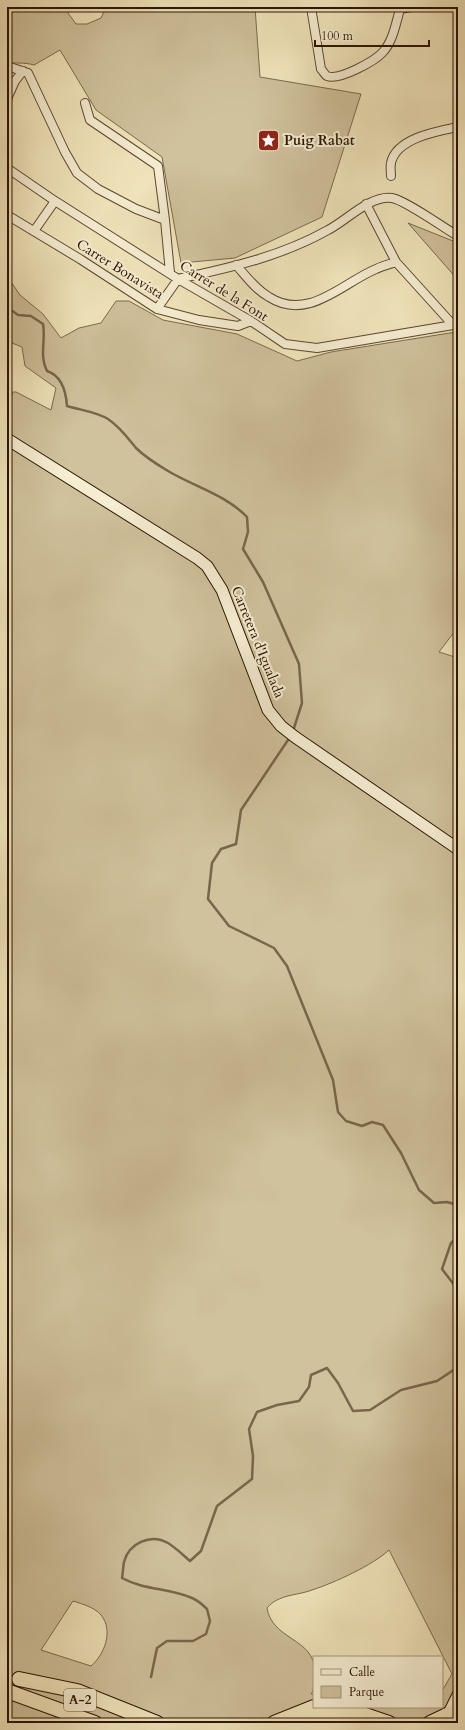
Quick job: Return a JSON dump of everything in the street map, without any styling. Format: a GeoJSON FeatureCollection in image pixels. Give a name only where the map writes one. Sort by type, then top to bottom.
{"type":"FeatureCollection","features":[{"type":"Feature","properties":{"kind":"highway","name":"A-2"},"geometry":{"type":"LineString","coordinates":[[13,1677],[106,1709],[140,1723]]}},
{"type":"Feature","properties":{"kind":"highway"},"geometry":{"type":"LineString","coordinates":[[13,1677],[77,1691],[157,1723]]}},
{"type":"Feature","properties":{"kind":"highway","name":"A-2"},"geometry":{"type":"LineString","coordinates":[[7,1691],[95,1723]]}},
{"type":"Feature","properties":{"kind":"highway"},"geometry":{"type":"LineString","coordinates":[[274,1723],[313,1707]]}},
{"type":"Feature","properties":{"kind":"highway"},"geometry":{"type":"LineString","coordinates":[[346,1708],[389,1723]]}},
{"type":"Feature","properties":{"kind":"highway"},"geometry":{"type":"LineString","coordinates":[[304,1723],[320,1714],[357,1712]]}},
{"type":"Feature","properties":{"kind":"highway"},"geometry":{"type":"LineString","coordinates":[[430,1723],[446,1718]]}},
{"type":"Feature","properties":{"kind":"street"},"geometry":{"type":"LineString","coordinates":[[310,7],[321,69],[327,76],[336,77],[370,63],[384,52],[393,35],[400,8],[411,7]]}},
{"type":"Feature","properties":{"kind":"street"},"geometry":{"type":"LineString","coordinates":[[7,66],[28,73],[65,152],[77,173],[98,189],[136,209],[165,220]]}},
{"type":"Feature","properties":{"kind":"street"},"geometry":{"type":"LineString","coordinates":[[7,99],[15,81],[23,71]]}},
{"type":"Feature","properties":{"kind":"street"},"geometry":{"type":"LineString","coordinates":[[85,103],[90,120],[158,166],[170,273]]}},
{"type":"Feature","properties":{"kind":"street"},"geometry":{"type":"LineString","coordinates":[[391,176],[391,162],[401,147],[423,136],[458,127]]}},
{"type":"Feature","properties":{"kind":"street","name":"Carrer de la Font"},"geometry":{"type":"LineString","coordinates":[[7,168],[55,201],[178,278],[251,320],[285,344],[317,348],[453,325],[396,262]]}},
{"type":"Feature","properties":{"kind":"street"},"geometry":{"type":"LineString","coordinates":[[158,309],[178,278],[257,260],[302,245],[339,224],[366,204],[392,198],[458,236]]}},
{"type":"Feature","properties":{"kind":"street"},"geometry":{"type":"LineString","coordinates":[[34,231],[55,201]]}},
{"type":"Feature","properties":{"kind":"street"},"geometry":{"type":"LineString","coordinates":[[236,265],[257,288],[269,298],[300,306],[322,299],[375,269],[396,262],[366,204]]}},
{"type":"Feature","properties":{"kind":"street","name":"Carrer Bonavista"},"geometry":{"type":"LineString","coordinates":[[7,215],[158,309],[199,320],[238,326],[251,320]]}},
{"type":"Feature","properties":{"kind":"street"},"geometry":{"type":"LineString","coordinates":[[7,349],[7,358]]}},
{"type":"Feature","properties":{"kind":"street","name":"Carretera d'Igualada"},"geometry":{"type":"LineString","coordinates":[[7,439],[197,558],[207,566],[222,590],[268,710],[274,719],[292,734],[458,848]]}},
{"type":"Feature","properties":{"kind":"street"},"geometry":{"type":"LineString","coordinates":[[446,1718],[458,1695]]}},
{"type":"Feature","properties":{"kind":"green space"},"geometry":{"type":"Polygon","coordinates":[[[7,7],[67,7],[68,13],[76,24],[87,24],[101,18],[106,7],[165,7],[182,9],[186,7],[255,7],[260,77],[361,94],[322,217],[235,258],[181,263],[162,157],[96,110],[60,50],[34,65],[7,62],[7,7]]]}},
{"type":"Feature","properties":{"kind":"green space"},"geometry":{"type":"Polygon","coordinates":[[[408,223],[458,243],[458,280],[408,223]]]}},
{"type":"Feature","properties":{"kind":"green space"},"geometry":{"type":"Polygon","coordinates":[[[7,276],[20,295],[43,314],[61,338],[79,328],[101,323],[116,301],[129,301],[163,320],[237,334],[297,361],[331,352],[456,332],[458,330],[458,627],[439,652],[458,658],[458,1723],[7,1723],[7,406],[13,392],[16,392],[51,410],[56,388],[25,366],[22,347],[7,341],[7,276]],[[389,1550],[373,1562],[342,1578],[312,1590],[277,1600],[267,1608],[270,1618],[276,1626],[305,1648],[310,1655],[313,1662],[313,1690],[311,1694],[313,1694],[313,1708],[443,1708],[443,1689],[452,1674],[389,1550]],[[73,1601],[41,1650],[91,1666],[100,1656],[106,1642],[107,1628],[101,1615],[88,1606],[73,1601]]]}},
{"type":"Feature","properties":{"kind":"waterway"},"geometry":{"type":"LineString","coordinates":[[7,307],[18,315],[31,316],[43,324],[43,360],[47,371],[52,373],[60,380],[66,395],[67,406],[94,413],[108,419],[120,429],[136,448],[151,460],[178,477],[220,497],[239,509],[247,517],[248,532],[243,549],[263,582],[299,664],[302,703],[293,731]]}},
{"type":"Feature","properties":{"kind":"waterway"},"geometry":{"type":"LineString","coordinates":[[290,737],[241,810],[236,844],[221,849],[212,863],[208,899],[229,926],[274,948],[287,966],[333,1080],[338,1112],[346,1121],[362,1126],[372,1122],[383,1125],[401,1153],[419,1190],[434,1203],[447,1202],[458,1205]]}},
{"type":"Feature","properties":{"kind":"waterway"},"geometry":{"type":"LineString","coordinates":[[458,1237],[451,1243],[442,1269],[458,1290]]}},
{"type":"Feature","properties":{"kind":"waterway"},"geometry":{"type":"LineString","coordinates":[[151,1677],[157,1648],[167,1641],[193,1641],[206,1634],[210,1621],[207,1609],[194,1599],[174,1592],[139,1585],[122,1578],[124,1562],[127,1555],[136,1545],[148,1540],[155,1539],[168,1543],[190,1561],[201,1551],[217,1506],[252,1479],[253,1456],[249,1429],[257,1412],[277,1405],[299,1401],[309,1387],[311,1375],[327,1368],[338,1383],[353,1411],[370,1410],[401,1390],[437,1381],[455,1369],[458,1365]]}},
{"type":"Feature","properties":{"kind":"place","name":"Puig Rabat"},"geometry":{"type":"Point","coordinates":[268,140]}}]}
